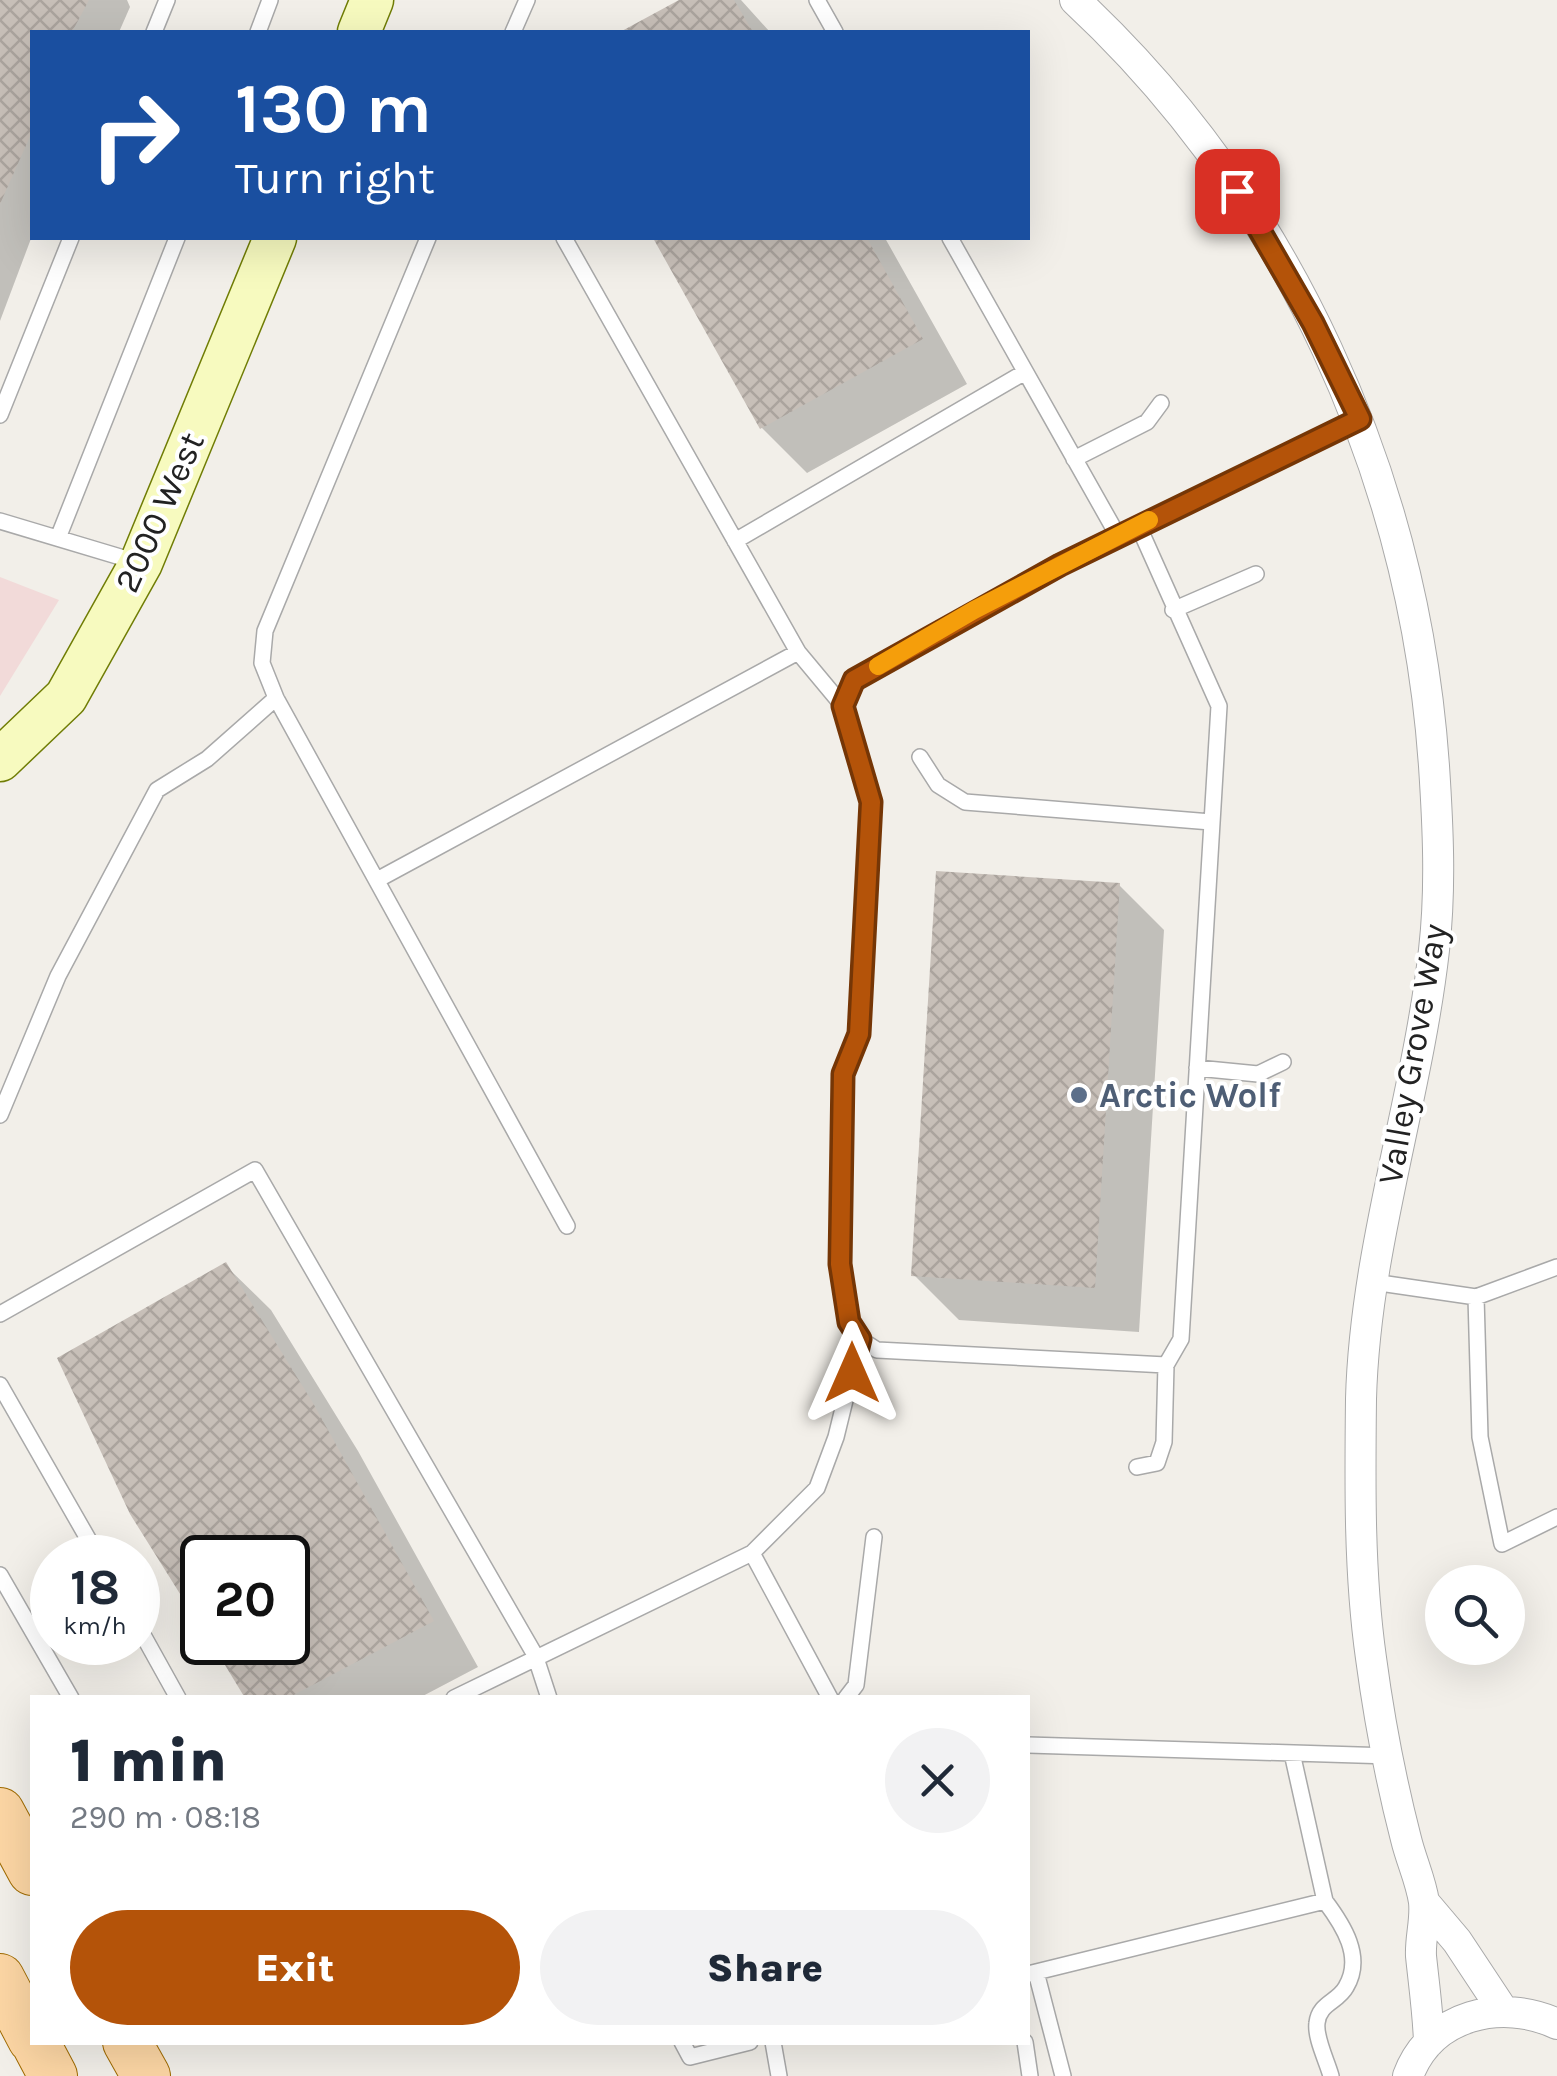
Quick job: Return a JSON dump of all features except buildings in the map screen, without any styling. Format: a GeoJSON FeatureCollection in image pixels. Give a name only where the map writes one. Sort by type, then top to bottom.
{"type":"FeatureCollection","features":[{"type":"Feature","properties":{"kind":"main road"},"geometry":{"type":"LineString","coordinates":[[0,1812],[30,1867]]}},
{"type":"Feature","properties":{"kind":"main road"},"geometry":{"type":"LineString","coordinates":[[0,1978],[30,2033]]}},
{"type":"Feature","properties":{"kind":"main road"},"geometry":{"type":"LineString","coordinates":[[37,2045],[53,2076]]}},
{"type":"Feature","properties":{"kind":"main road"},"geometry":{"type":"LineString","coordinates":[[129,2045],[146,2076]]}},
{"type":"Feature","properties":{"kind":"street"},"geometry":{"type":"LineString","coordinates":[[359,30],[372,0]]}},
{"type":"Feature","properties":{"kind":"street","name":"Valley Grove Way"},"geometry":{"type":"LineString","coordinates":[[1075,0],[1192,125],[1255,218],[1360,419],[1395,527],[1416,613],[1430,704],[1439,877],[1423,1033],[1373,1282],[1362,1390],[1363,1572],[1371,1660],[1424,1902],[1421,1954],[1429,2042]]}},
{"type":"Feature","properties":{"kind":"street","name":"2000 West"},"geometry":{"type":"LineString","coordinates":[[0,760],[66,697],[141,564],[273,240]]}},
{"type":"Feature","properties":{"kind":"street","name":"Valley Grove Way"},"geometry":{"type":"LineString","coordinates":[[1424,1902],[1457,1941],[1493,1997]]}},
{"type":"Feature","properties":{"kind":"street"},"geometry":{"type":"LineString","coordinates":[[1408,2076],[1429,2042],[1493,1997],[1557,2024]]}},
{"type":"Feature","properties":{"kind":"lane"},"geometry":{"type":"LineString","coordinates":[[155,30],[167,0]]}},
{"type":"Feature","properties":{"kind":"lane"},"geometry":{"type":"LineString","coordinates":[[259,30],[270,0]]}},
{"type":"Feature","properties":{"kind":"lane"},"geometry":{"type":"LineString","coordinates":[[514,30],[526,0]]}},
{"type":"Feature","properties":{"kind":"lane"},"geometry":{"type":"LineString","coordinates":[[817,0],[834,30]]}},
{"type":"Feature","properties":{"kind":"lane"},"geometry":{"type":"LineString","coordinates":[[0,415],[70,240]]}},
{"type":"Feature","properties":{"kind":"lane"},"geometry":{"type":"LineString","coordinates":[[58,538],[175,240]]}},
{"type":"Feature","properties":{"kind":"lane"},"geometry":{"type":"LineString","coordinates":[[427,240],[265,631],[262,663],[276,698],[567,1226]]}},
{"type":"Feature","properties":{"kind":"lane"},"geometry":{"type":"LineString","coordinates":[[565,240],[798,652],[843,706],[871,802],[859,1034],[843,1074],[840,1264],[849,1322],[860,1339],[877,1350],[1166,1365]]}},
{"type":"Feature","properties":{"kind":"lane"},"geometry":{"type":"LineString","coordinates":[[951,240],[1118,536]]}},
{"type":"Feature","properties":{"kind":"lane"},"geometry":{"type":"LineString","coordinates":[[734,541],[1026,372]]}},
{"type":"Feature","properties":{"kind":"lane"},"geometry":{"type":"LineString","coordinates":[[1074,459],[1148,422],[1161,403]]}},
{"type":"Feature","properties":{"kind":"lane"},"geometry":{"type":"LineString","coordinates":[[843,706],[854,680],[974,610],[1360,419]]}},
{"type":"Feature","properties":{"kind":"lane"},"geometry":{"type":"LineString","coordinates":[[0,520],[141,564]]}},
{"type":"Feature","properties":{"kind":"lane"},"geometry":{"type":"LineString","coordinates":[[1137,1467],[1157,1463],[1164,1442],[1166,1365],[1181,1340],[1219,706],[1138,526]]}},
{"type":"Feature","properties":{"kind":"lane"},"geometry":{"type":"LineString","coordinates":[[1173,610],[1256,574]]}},
{"type":"Feature","properties":{"kind":"lane"},"geometry":{"type":"LineString","coordinates":[[377,880],[798,652]]}},
{"type":"Feature","properties":{"kind":"lane"},"geometry":{"type":"LineString","coordinates":[[0,1115],[58,976],[157,790],[207,759],[276,698]]}},
{"type":"Feature","properties":{"kind":"lane"},"geometry":{"type":"LineString","coordinates":[[920,757],[938,786],[965,802],[1212,822]]}},
{"type":"Feature","properties":{"kind":"lane"},"geometry":{"type":"LineString","coordinates":[[1197,1068],[1258,1074],[1283,1062]]}},
{"type":"Feature","properties":{"kind":"lane"},"geometry":{"type":"LineString","coordinates":[[0,1314],[255,1170],[535,1655],[548,1695]]}},
{"type":"Feature","properties":{"kind":"lane"},"geometry":{"type":"LineString","coordinates":[[1373,1282],[1476,1297],[1557,1267]]}},
{"type":"Feature","properties":{"kind":"lane"},"geometry":{"type":"LineString","coordinates":[[1476,1297],[1480,1437],[1502,1544],[1557,1518]]}},
{"type":"Feature","properties":{"kind":"lane"},"geometry":{"type":"LineString","coordinates":[[460,1695],[535,1655],[752,1553],[816,1488],[836,1437],[860,1339]]}},
{"type":"Feature","properties":{"kind":"lane"},"geometry":{"type":"LineString","coordinates":[[0,1384],[86,1535]]}},
{"type":"Feature","properties":{"kind":"lane"},"geometry":{"type":"LineString","coordinates":[[848,1695],[856,1685],[874,1537]]}},
{"type":"Feature","properties":{"kind":"lane"},"geometry":{"type":"LineString","coordinates":[[752,1553],[828,1695]]}},
{"type":"Feature","properties":{"kind":"lane"},"geometry":{"type":"LineString","coordinates":[[0,1575],[69,1695]]}},
{"type":"Feature","properties":{"kind":"lane"},"geometry":{"type":"LineString","coordinates":[[160,1665],[176,1695]]}},
{"type":"Feature","properties":{"kind":"lane"},"geometry":{"type":"LineString","coordinates":[[1030,1746],[1390,1756]]}},
{"type":"Feature","properties":{"kind":"lane"},"geometry":{"type":"LineString","coordinates":[[1292,1753],[1326,1901],[1343,1924],[1354,1956],[1346,1988],[1322,2008],[1316,2025],[1331,2076]]}},
{"type":"Feature","properties":{"kind":"lane"},"geometry":{"type":"LineString","coordinates":[[1063,2076],[1032,1973],[1326,1901]]}},
{"type":"Feature","properties":{"kind":"lane"},"geometry":{"type":"LineString","coordinates":[[698,2076],[686,2050],[726,2045]]}},
{"type":"Feature","properties":{"kind":"lane"},"geometry":{"type":"LineString","coordinates":[[774,2045],[779,2076]]}},
{"type":"Feature","properties":{"kind":"lane"},"geometry":{"type":"LineString","coordinates":[[1025,2045],[1030,2076]]}},
{"type":"Feature","properties":{"kind":"shaded area"},"geometry":{"type":"Polygon","coordinates":[[[0,577],[59,600],[0,696],[0,577]]]}},
{"type":"Feature","properties":{"kind":"slow traffic"},"geometry":{"type":"LineString","coordinates":[[878,666],[974,610],[1149,520]]}},
{"type":"Feature","properties":{"kind":"place","name":"Arctic Wolf"},"geometry":{"type":"Point","coordinates":[1079,1095]}},
{"type":"Feature","properties":{"kind":"route"},"geometry":{"type":"LineString","coordinates":[[852,1373],[860,1339],[849,1322],[840,1264],[843,1074],[859,1034],[871,802],[843,706],[854,680],[974,610],[1224,482],[1360,419],[1313,323],[1237,191]]}}]}
